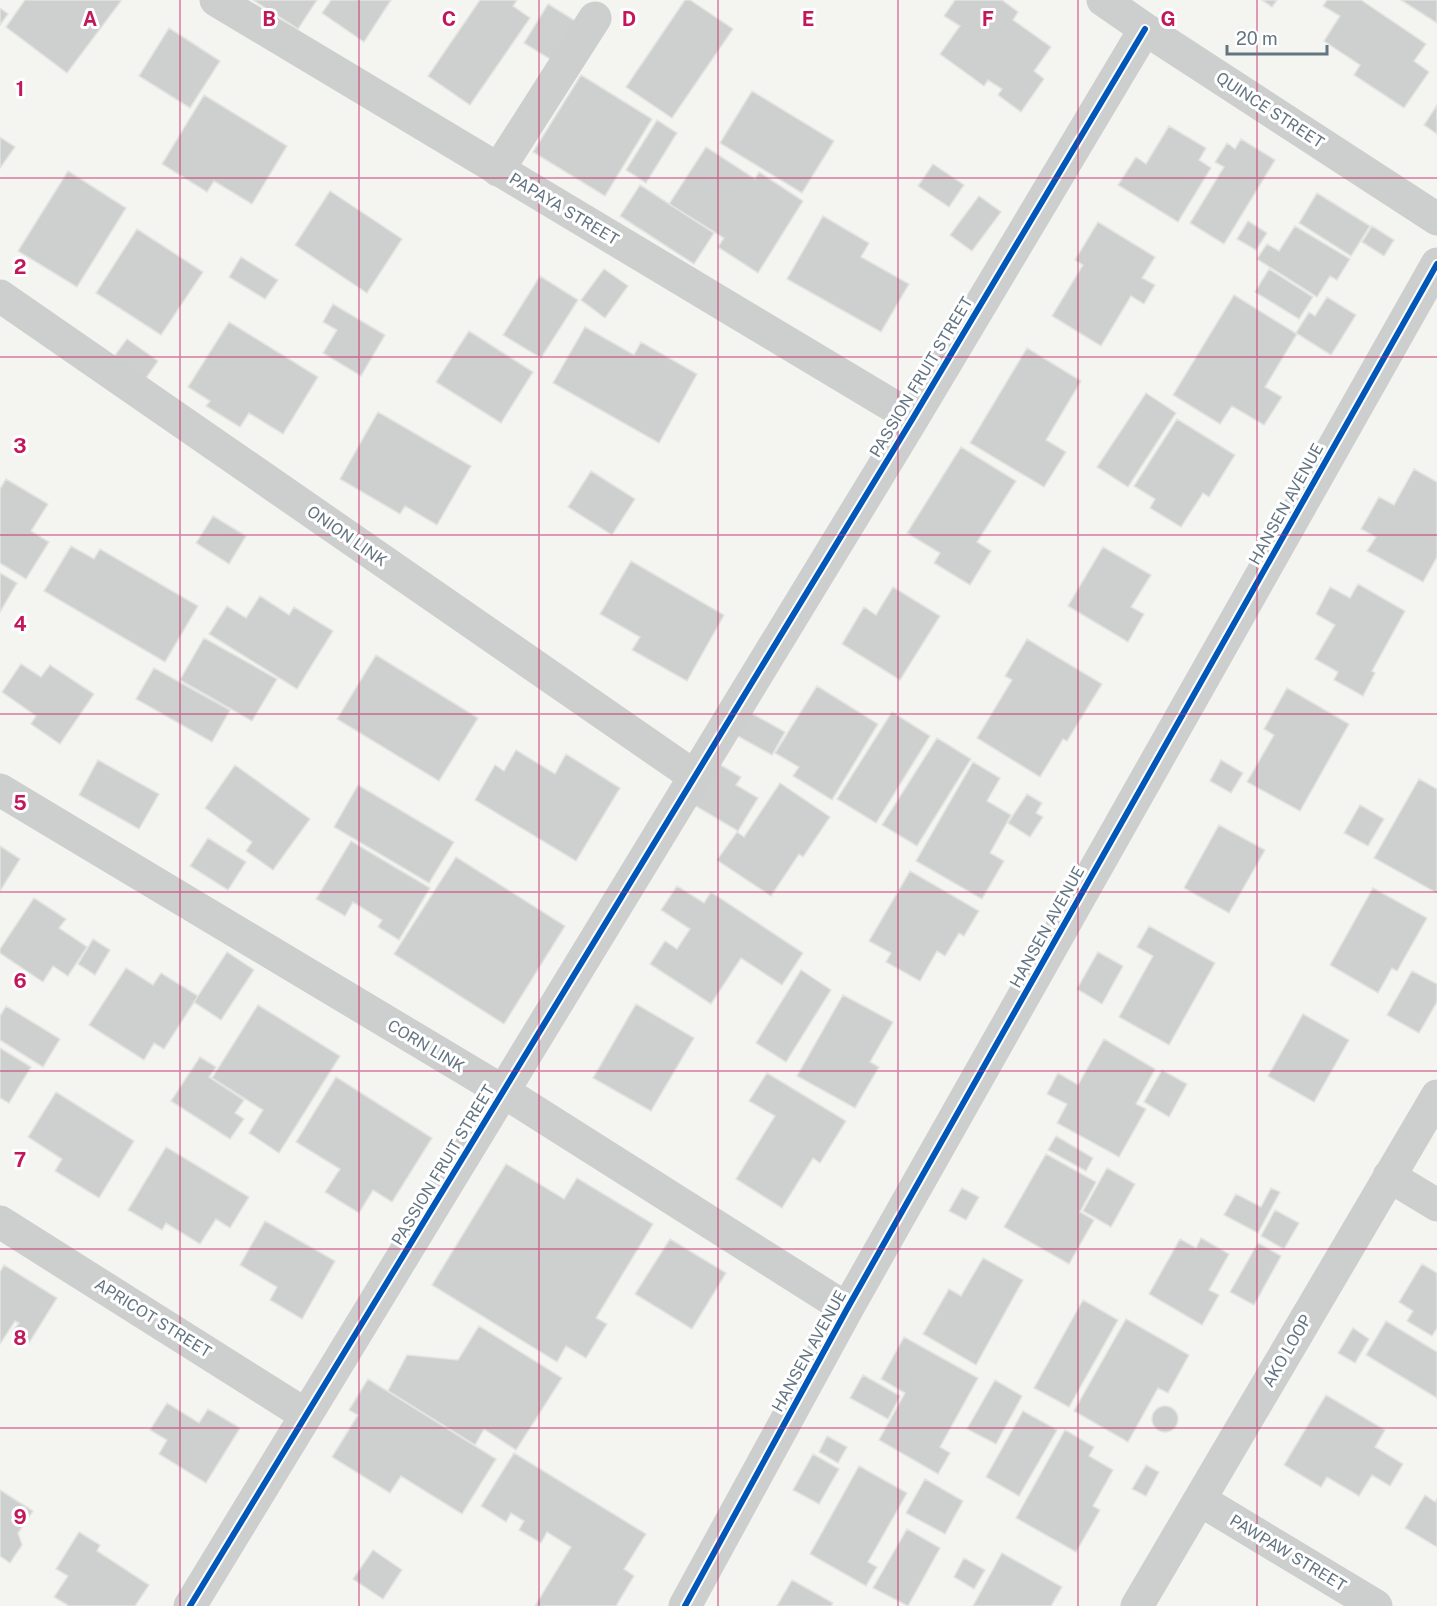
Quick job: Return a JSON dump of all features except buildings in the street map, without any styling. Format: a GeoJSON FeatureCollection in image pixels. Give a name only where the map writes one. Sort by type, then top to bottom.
{"type":"FeatureCollection","features":[{"type":"Feature","properties":{"kind":"street","name":"PAPAYA STREET"},"geometry":{"type":"LineString","coordinates":[[216,0],[913,418]]}},
{"type":"Feature","properties":{"kind":"street","name":"QUINCE STREET"},"geometry":{"type":"LineString","coordinates":[[1103,0],[1145,30],[1437,219]]}},
{"type":"Feature","properties":{"kind":"street"},"geometry":{"type":"LineString","coordinates":[[498,170],[595,18]]}},
{"type":"Feature","properties":{"kind":"street","name":"PASSION FRUIT STREET"},"geometry":{"type":"LineString","coordinates":[[190,1606],[913,418],[1145,30]]}},
{"type":"Feature","properties":{"kind":"street","name":"HANSEN AVENUE"},"geometry":{"type":"LineString","coordinates":[[686,1606],[847,1309],[1437,264]]}},
{"type":"Feature","properties":{"kind":"street","name":"ONION LINK"},"geometry":{"type":"LineString","coordinates":[[0,296],[694,776]]}},
{"type":"Feature","properties":{"kind":"street","name":"CORN LINK"},"geometry":{"type":"LineString","coordinates":[[0,790],[504,1092],[847,1309]]}},
{"type":"Feature","properties":{"kind":"street","name":"AKO LOOP"},"geometry":{"type":"LineString","coordinates":[[1137,1606],[1437,1096]]}},
{"type":"Feature","properties":{"kind":"street"},"geometry":{"type":"LineString","coordinates":[[1389,1176],[1437,1205]]}},
{"type":"Feature","properties":{"kind":"street","name":"APRICOT STREET"},"geometry":{"type":"LineString","coordinates":[[0,1222],[306,1414]]}},
{"type":"Feature","properties":{"kind":"street","name":"PAWPAW STREET"},"geometry":{"type":"LineString","coordinates":[[1200,1500],[1376,1606]]}},
{"type":"Feature","properties":{"kind":"cycle path"},"geometry":{"type":"LineString","coordinates":[[190,1606],[913,418],[1145,29]]}},
{"type":"Feature","properties":{"kind":"cycle path"},"geometry":{"type":"LineString","coordinates":[[685,1606],[847,1309],[1437,264]]}}]}
